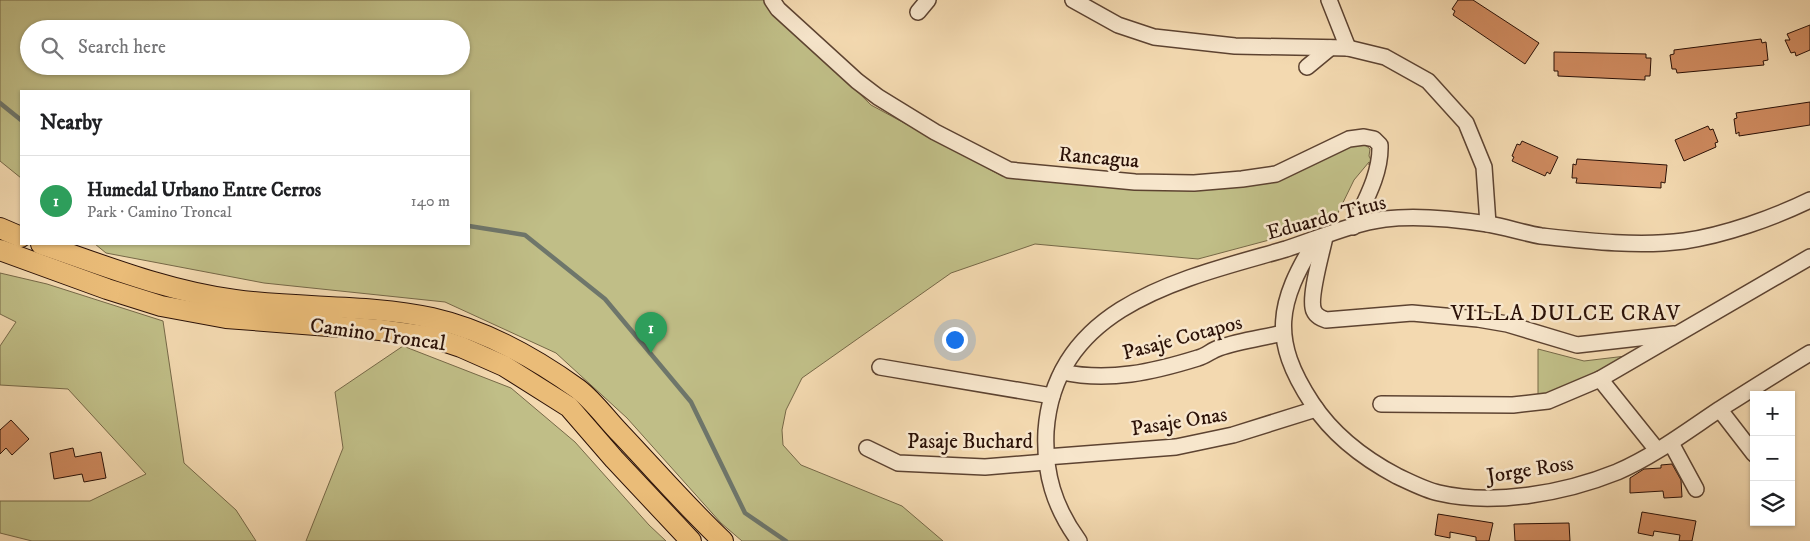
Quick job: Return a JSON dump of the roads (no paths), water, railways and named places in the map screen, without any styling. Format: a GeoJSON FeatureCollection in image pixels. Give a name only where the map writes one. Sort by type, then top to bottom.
{"type":"FeatureCollection","features":[{"type":"Feature","properties":{"kind":"main road"},"geometry":{"type":"LineString","coordinates":[[0,228],[20,237]]}},
{"type":"Feature","properties":{"kind":"main road","name":"Camino Troncal"},"geometry":{"type":"LineString","coordinates":[[44,245],[161,285],[192,293],[287,305],[394,312],[432,318],[476,331],[516,350],[580,391],[684,504],[723,541]]}},
{"type":"Feature","properties":{"kind":"main road","name":"Camino Troncal"},"geometry":{"type":"LineString","coordinates":[[0,250],[107,289],[161,306],[226,318],[340,325],[380,330],[430,337],[461,347],[504,366],[569,407],[614,460],[691,541]]}},
{"type":"Feature","properties":{"kind":"street","name":"Rancagua"},"geometry":{"type":"LineString","coordinates":[[772,0],[800,29],[878,98],[935,132],[1009,170],[1135,182],[1194,183],[1242,179],[1276,174],[1349,139],[1364,137],[1374,139],[1380,145],[1380,159],[1373,182],[1353,227]]}},
{"type":"Feature","properties":{"kind":"street"},"geometry":{"type":"LineString","coordinates":[[918,12],[928,0]]}},
{"type":"Feature","properties":{"kind":"street"},"geometry":{"type":"LineString","coordinates":[[1072,0],[1112,22],[1154,38],[1235,46],[1348,48],[1385,57],[1428,81],[1466,123],[1484,167],[1488,224]]}},
{"type":"Feature","properties":{"kind":"street"},"geometry":{"type":"LineString","coordinates":[[1329,0],[1348,48]]}},
{"type":"Feature","properties":{"kind":"street"},"geometry":{"type":"LineString","coordinates":[[1308,67],[1330,48]]}},
{"type":"Feature","properties":{"kind":"street","name":"Eduardo Titus"},"geometry":{"type":"LineString","coordinates":[[1079,541],[1055,502],[1048,478],[1046,460],[1048,416],[1052,396],[1062,372],[1079,344],[1103,320],[1140,297],[1247,260],[1353,227],[1393,219],[1428,218],[1488,224],[1550,236],[1639,243],[1684,241],[1768,218],[1810,200]]}},
{"type":"Feature","properties":{"kind":"street"},"geometry":{"type":"LineString","coordinates":[[1320,238],[1313,310],[1319,318],[1326,320],[1412,313],[1478,319],[1507,324],[1577,345],[1683,332]]}},
{"type":"Feature","properties":{"kind":"street","name":"Jorge Ross"},"geometry":{"type":"LineString","coordinates":[[1320,238],[1297,270],[1284,309],[1283,333],[1287,359],[1297,380],[1316,409],[1338,436],[1382,468],[1437,493],[1457,496],[1505,498],[1576,485],[1617,472],[1664,447],[1810,353]]}},
{"type":"Feature","properties":{"kind":"street"},"geometry":{"type":"LineString","coordinates":[[1381,404],[1513,405],[1548,401],[1600,379],[1810,257]]}},
{"type":"Feature","properties":{"kind":"street","name":"Pasaje Cotapos"},"geometry":{"type":"LineString","coordinates":[[1062,372],[1083,376],[1112,377],[1148,373],[1200,358],[1219,348],[1283,333]]}},
{"type":"Feature","properties":{"kind":"street"},"geometry":{"type":"LineString","coordinates":[[880,367],[1052,396]]}},
{"type":"Feature","properties":{"kind":"street"},"geometry":{"type":"LineString","coordinates":[[1600,379],[1664,447],[1696,489]]}},
{"type":"Feature","properties":{"kind":"street","name":"Pasaje Onas"},"geometry":{"type":"LineString","coordinates":[[1046,460],[1176,447],[1233,435],[1316,409]]}},
{"type":"Feature","properties":{"kind":"street"},"geometry":{"type":"LineString","coordinates":[[1720,410],[1750,449]]}},
{"type":"Feature","properties":{"kind":"street","name":"Pasaje Buchard"},"geometry":{"type":"LineString","coordinates":[[867,448],[898,463],[985,466],[1046,460]]}},
{"type":"Feature","properties":{"kind":"waterway"},"geometry":{"type":"LineString","coordinates":[[0,103],[20,119]]}},
{"type":"Feature","properties":{"kind":"waterway"},"geometry":{"type":"LineString","coordinates":[[470,226],[525,235],[605,299],[691,402],[745,513],[786,541]]}},
{"type":"Feature","properties":{"kind":"place","name":"Humedal Urbano Entre Cerros"},"geometry":{"type":"Point","coordinates":[651,353]}},
{"type":"Feature","properties":{"kind":"district","name":"VILLA DULCE CRAV"},"geometry":{"type":"Point","coordinates":[1566,312]}}]}
